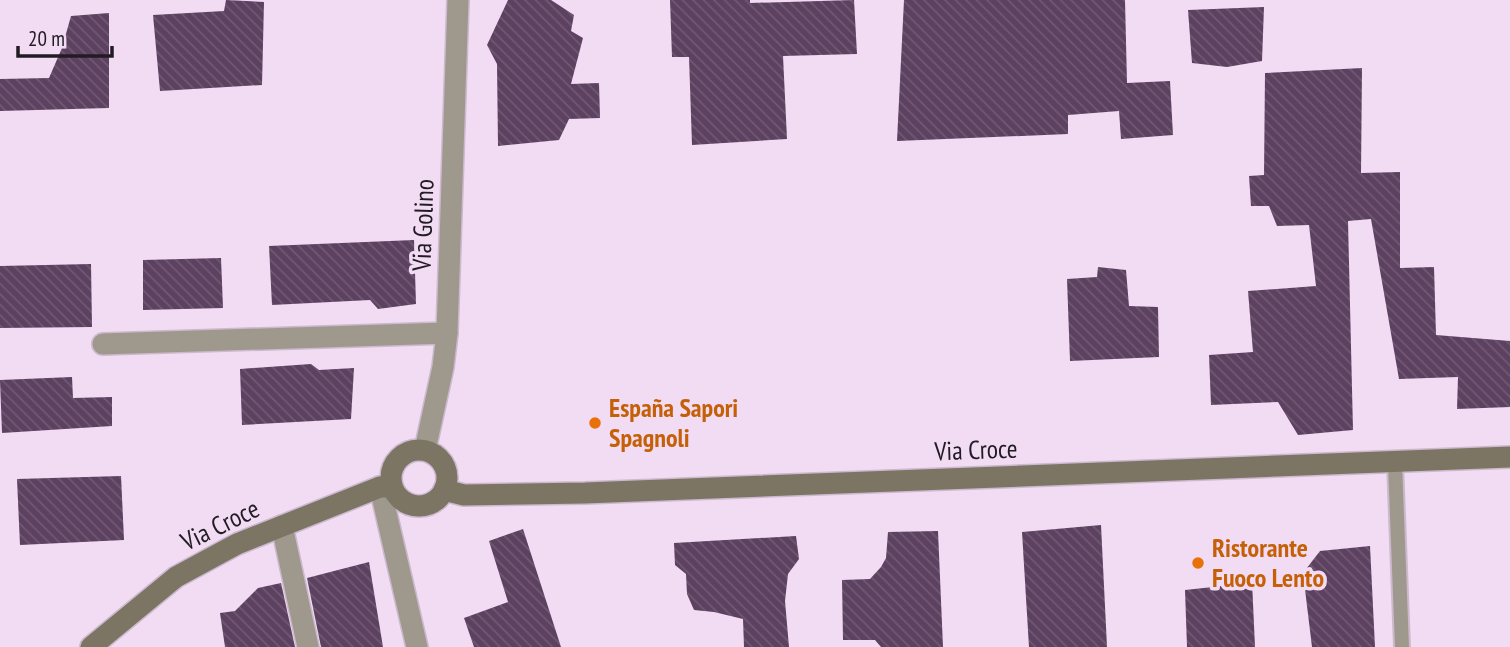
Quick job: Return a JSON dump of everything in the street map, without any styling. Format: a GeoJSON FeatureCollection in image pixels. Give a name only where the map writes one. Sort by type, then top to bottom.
{"type":"FeatureCollection","features":[{"type":"Feature","properties":{"kind":"street","name":"Via Golino"},"geometry":{"type":"LineString","coordinates":[[425,450],[443,367],[447,333],[458,0]]}},
{"type":"Feature","properties":{"kind":"street"},"geometry":{"type":"LineString","coordinates":[[103,344],[447,333]]}},
{"type":"Feature","properties":{"kind":"street"},"geometry":{"type":"LineString","coordinates":[[386,487],[402,500],[417,506],[433,502],[444,490],[447,475],[438,457],[425,450],[413,450],[398,459],[386,487],[417,647]]}},
{"type":"Feature","properties":{"kind":"street","name":"Via Croce"},"geometry":{"type":"LineString","coordinates":[[444,490],[464,495],[585,493],[1510,457]]}},
{"type":"Feature","properties":{"kind":"street","name":"Via Croce"},"geometry":{"type":"LineString","coordinates":[[90,647],[176,577],[237,544],[386,487]]}},
{"type":"Feature","properties":{"kind":"street"},"geometry":{"type":"LineString","coordinates":[[282,526],[308,647]]}},
{"type":"Feature","properties":{"kind":"lane"},"geometry":{"type":"LineString","coordinates":[[1395,463],[1402,647]]}},
{"type":"Feature","properties":{"kind":"building"},"geometry":{"type":"Polygon","coordinates":[[[226,0],[264,2],[262,85],[160,91],[153,15],[224,11],[226,0]]]}},
{"type":"Feature","properties":{"kind":"building"},"geometry":{"type":"Polygon","coordinates":[[[508,0],[551,0],[574,15],[571,31],[583,38],[571,84],[599,83],[600,118],[569,119],[559,140],[498,146],[497,64],[487,45],[508,0]]]}},
{"type":"Feature","properties":{"kind":"building"},"geometry":{"type":"Polygon","coordinates":[[[670,0],[750,0],[750,3],[854,0],[857,54],[783,56],[787,139],[692,145],[689,57],[672,57],[670,0]]]}},
{"type":"Feature","properties":{"kind":"building"},"geometry":{"type":"Polygon","coordinates":[[[904,0],[1125,0],[1127,83],[1170,81],[1173,135],[1121,139],[1119,111],[1068,115],[1068,134],[897,141],[904,0]]]}},
{"type":"Feature","properties":{"kind":"building"},"geometry":{"type":"Polygon","coordinates":[[[1264,7],[1262,61],[1227,67],[1192,63],[1188,10],[1264,7]]]}},
{"type":"Feature","properties":{"kind":"building"},"geometry":{"type":"Polygon","coordinates":[[[109,13],[109,108],[0,111],[0,79],[49,78],[62,48],[71,16],[109,13]]]}},
{"type":"Feature","properties":{"kind":"building"},"geometry":{"type":"Polygon","coordinates":[[[1362,68],[1361,173],[1400,172],[1400,268],[1434,267],[1436,335],[1510,341],[1510,407],[1457,409],[1458,377],[1399,379],[1371,219],[1348,221],[1353,430],[1298,435],[1278,402],[1211,405],[1209,355],[1253,352],[1248,291],[1316,286],[1309,225],[1277,226],[1269,206],[1251,206],[1249,176],[1264,175],[1265,73],[1362,68]]]}},
{"type":"Feature","properties":{"kind":"building"},"geometry":{"type":"Polygon","coordinates":[[[414,240],[416,304],[378,309],[370,300],[272,305],[269,246],[414,240]]]}},
{"type":"Feature","properties":{"kind":"building"},"geometry":{"type":"Polygon","coordinates":[[[221,258],[223,308],[143,310],[143,260],[221,258]]]}},
{"type":"Feature","properties":{"kind":"building"},"geometry":{"type":"Polygon","coordinates":[[[91,264],[92,327],[0,328],[0,266],[91,264]]]}},
{"type":"Feature","properties":{"kind":"building"},"geometry":{"type":"Polygon","coordinates":[[[1098,267],[1126,270],[1129,306],[1158,307],[1159,357],[1070,361],[1067,279],[1097,277],[1098,267]]]}},
{"type":"Feature","properties":{"kind":"building"},"geometry":{"type":"Polygon","coordinates":[[[311,364],[319,370],[354,368],[351,419],[242,425],[240,369],[311,364]]]}},
{"type":"Feature","properties":{"kind":"building"},"geometry":{"type":"Polygon","coordinates":[[[72,377],[73,398],[112,397],[112,426],[2,433],[0,380],[72,377]]]}},
{"type":"Feature","properties":{"kind":"building"},"geometry":{"type":"Polygon","coordinates":[[[121,476],[124,540],[20,545],[17,479],[121,476]]]}},
{"type":"Feature","properties":{"kind":"building"},"geometry":{"type":"Polygon","coordinates":[[[1101,525],[1107,647],[1029,647],[1022,532],[1101,525]]]}},
{"type":"Feature","properties":{"kind":"building"},"geometry":{"type":"Polygon","coordinates":[[[523,529],[561,647],[474,647],[464,618],[508,602],[489,541],[523,529]]]}},
{"type":"Feature","properties":{"kind":"building"},"geometry":{"type":"Polygon","coordinates":[[[938,531],[943,647],[881,647],[875,640],[843,640],[842,580],[870,579],[886,558],[888,532],[938,531]]]}},
{"type":"Feature","properties":{"kind":"building"},"geometry":{"type":"Polygon","coordinates":[[[796,536],[799,559],[788,574],[785,601],[789,647],[744,647],[743,619],[694,610],[687,594],[686,574],[675,565],[674,543],[796,536]]]}},
{"type":"Feature","properties":{"kind":"building"},"geometry":{"type":"Polygon","coordinates":[[[1370,546],[1375,647],[1312,647],[1303,573],[1320,551],[1370,546]]]}},
{"type":"Feature","properties":{"kind":"building"},"geometry":{"type":"Polygon","coordinates":[[[369,562],[383,647],[321,647],[307,578],[369,562]]]}},
{"type":"Feature","properties":{"kind":"building"},"geometry":{"type":"Polygon","coordinates":[[[1229,580],[1252,581],[1255,647],[1187,647],[1185,590],[1222,586],[1229,580]]]}},
{"type":"Feature","properties":{"kind":"building"},"geometry":{"type":"Polygon","coordinates":[[[281,583],[295,647],[225,647],[220,613],[235,611],[258,588],[281,583]]]}},
{"type":"Feature","properties":{"kind":"place","name":"España Sapori Spagnoli"},"geometry":{"type":"Point","coordinates":[595,423]}},
{"type":"Feature","properties":{"kind":"place","name":"Ristorante Fuoco Lento"},"geometry":{"type":"Point","coordinates":[1198,563]}}]}
